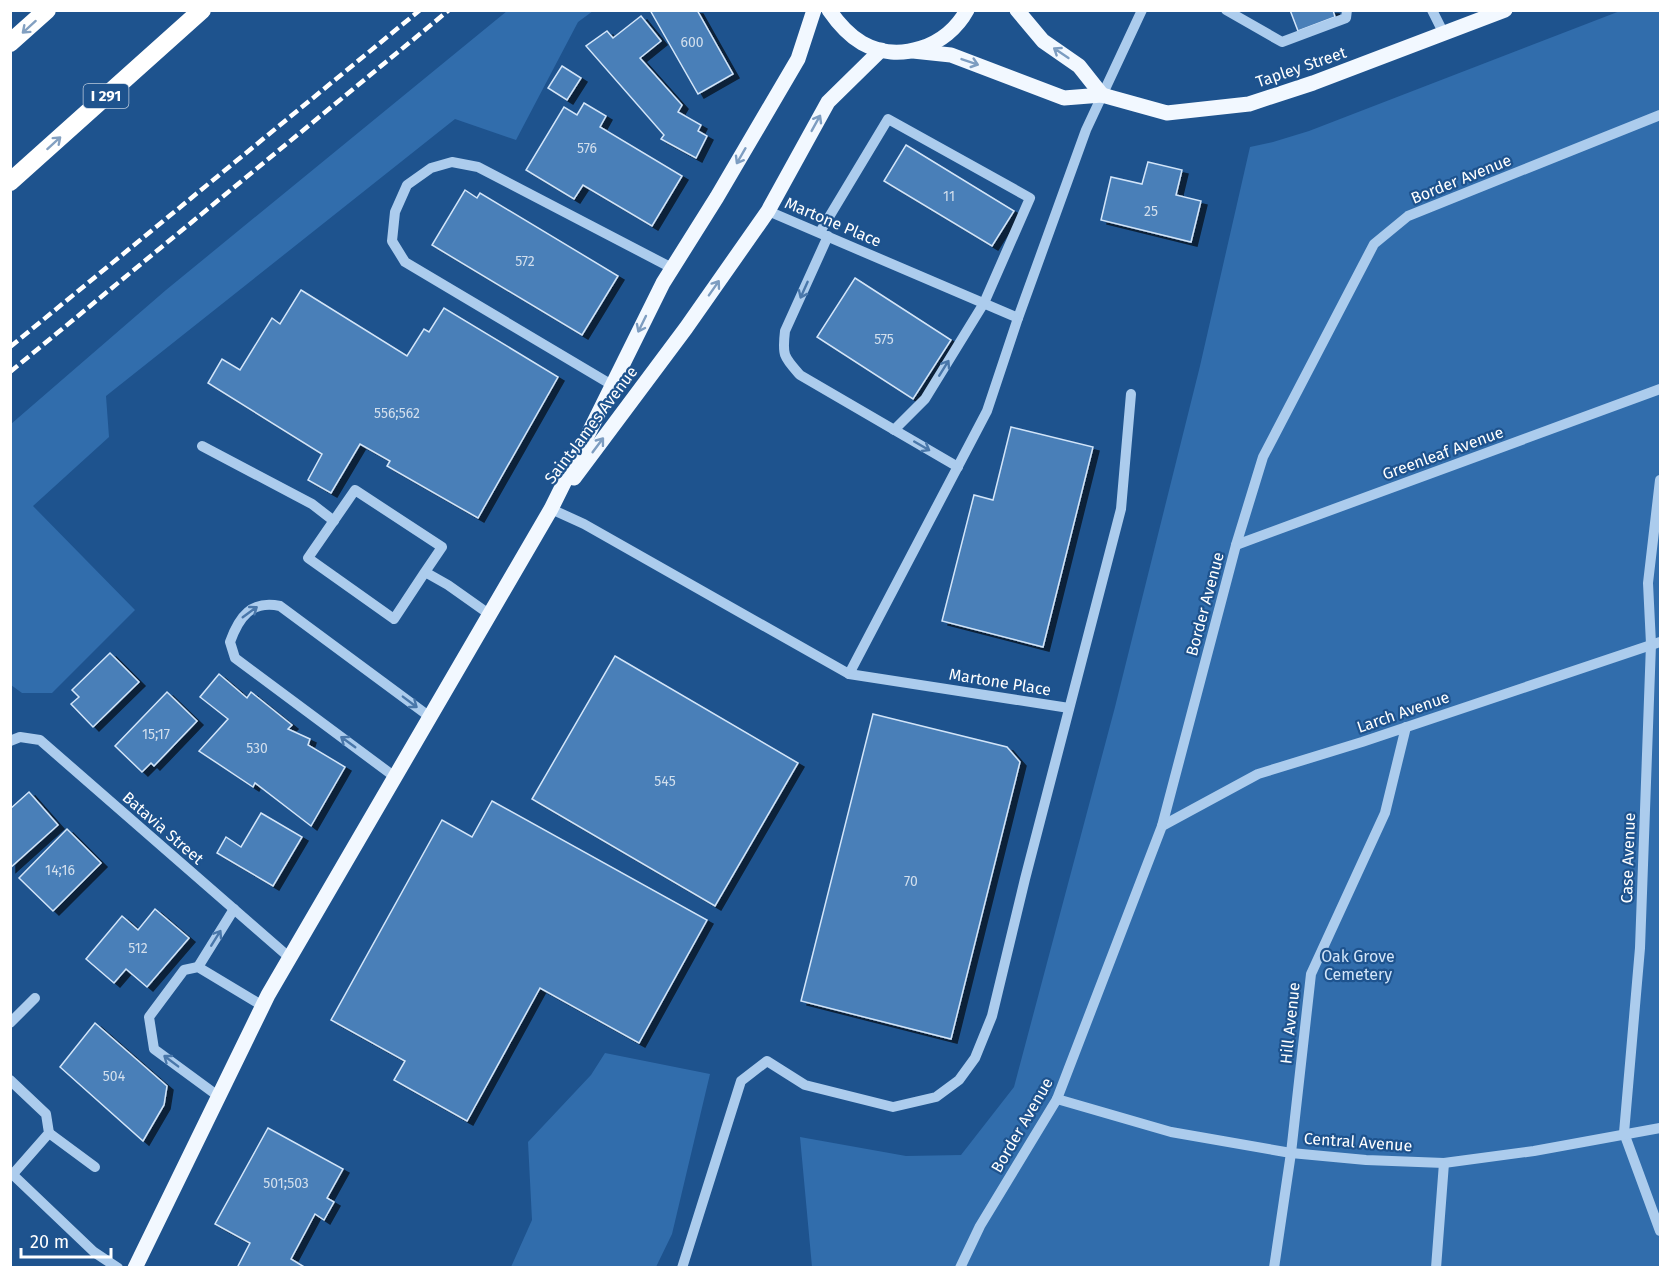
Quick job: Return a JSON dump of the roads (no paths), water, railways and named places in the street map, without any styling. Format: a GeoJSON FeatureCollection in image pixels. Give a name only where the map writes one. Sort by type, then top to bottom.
{"type":"FeatureCollection","features":[{"type":"Feature","properties":{"kind":"highway"},"geometry":{"type":"LineString","coordinates":[[10,43],[47,10]]}},
{"type":"Feature","properties":{"kind":"highway","name":"I 291"},"geometry":{"type":"LineString","coordinates":[[10,182],[202,10]]}},
{"type":"Feature","properties":{"kind":"main road","name":"Saint James Avenue"},"geometry":{"type":"LineString","coordinates":[[551,509],[672,268],[717,198],[798,58],[814,10]]}},
{"type":"Feature","properties":{"kind":"main road"},"geometry":{"type":"LineString","coordinates":[[829,10],[842,28],[860,42],[881,50]]}},
{"type":"Feature","properties":{"kind":"main road"},"geometry":{"type":"LineString","coordinates":[[913,51],[949,34],[967,10]]}},
{"type":"Feature","properties":{"kind":"main road"},"geometry":{"type":"LineString","coordinates":[[1017,10],[1043,41],[1079,66],[1102,95]]}},
{"type":"Feature","properties":{"kind":"main road","name":"Tapley Street"},"geometry":{"type":"LineString","coordinates":[[881,50],[951,55],[1064,98],[1102,95],[1167,112],[1249,104],[1505,10]]}},
{"type":"Feature","properties":{"kind":"main road","name":"Saint James Avenue"},"geometry":{"type":"LineString","coordinates":[[551,509],[686,328],[768,211],[828,102],[881,50]]}},
{"type":"Feature","properties":{"kind":"main road"},"geometry":{"type":"LineString","coordinates":[[135,1268],[263,1006],[551,509]]}},
{"type":"Feature","properties":{"kind":"street"},"geometry":{"type":"LineString","coordinates":[[849,674],[987,411],[1086,129],[1142,10]]}},
{"type":"Feature","properties":{"kind":"street"},"geometry":{"type":"LineString","coordinates":[[1226,10],[1282,42],[1346,18],[1347,10]]}},
{"type":"Feature","properties":{"kind":"street"},"geometry":{"type":"LineString","coordinates":[[1432,10],[1444,34]]}},
{"type":"Feature","properties":{"kind":"street","name":"Border Avenue"},"geometry":{"type":"LineString","coordinates":[[960,1268],[980,1226],[1057,1099],[1161,826],[1236,545],[1263,457],[1374,244],[1408,216],[1660,115]]}},
{"type":"Feature","properties":{"kind":"street"},"geometry":{"type":"LineString","coordinates":[[894,430],[924,399],[984,303],[1030,198],[888,119],[824,234],[785,331],[783,346],[785,358],[800,375],[894,430],[958,467]]}},
{"type":"Feature","properties":{"kind":"street"},"geometry":{"type":"LineString","coordinates":[[612,385],[405,262],[392,241],[395,212],[407,185],[431,168],[452,162],[478,167],[672,268]]}},
{"type":"Feature","properties":{"kind":"street","name":"Martone Place"},"geometry":{"type":"LineString","coordinates":[[768,211],[1018,318]]}},
{"type":"Feature","properties":{"kind":"street","name":"Greenleaf Avenue"},"geometry":{"type":"LineString","coordinates":[[1236,545],[1660,389]]}},
{"type":"Feature","properties":{"kind":"street"},"geometry":{"type":"LineString","coordinates":[[1069,708],[1121,509],[1131,394]]}},
{"type":"Feature","properties":{"kind":"street"},"geometry":{"type":"LineString","coordinates":[[202,446],[312,504],[334,521]]}},
{"type":"Feature","properties":{"kind":"street","name":"Case Avenue"},"geometry":{"type":"LineString","coordinates":[[1660,480],[1648,583],[1656,643],[1640,948],[1624,1133],[1660,1231]]}},
{"type":"Feature","properties":{"kind":"street"},"geometry":{"type":"LineString","coordinates":[[355,490],[442,547],[425,572],[394,619],[308,558],[355,490]]}},
{"type":"Feature","properties":{"kind":"street","name":"Martone Place"},"geometry":{"type":"LineString","coordinates":[[551,509],[589,527],[849,674],[1069,708],[992,1016],[975,1058],[959,1080],[936,1097],[892,1107],[801,1082],[767,1061],[741,1081],[682,1268]]}},
{"type":"Feature","properties":{"kind":"street"},"geometry":{"type":"LineString","coordinates":[[425,572],[489,614]]}},
{"type":"Feature","properties":{"kind":"street"},"geometry":{"type":"LineString","coordinates":[[395,777],[235,658],[230,642],[238,621],[254,607],[267,603],[280,606],[430,717]]}},
{"type":"Feature","properties":{"kind":"street","name":"Larch Avenue"},"geometry":{"type":"LineString","coordinates":[[1161,826],[1257,774],[1406,727],[1656,643]]}},
{"type":"Feature","properties":{"kind":"street","name":"Hill Avenue"},"geometry":{"type":"LineString","coordinates":[[1274,1268],[1291,1153],[1311,974],[1385,813],[1406,727]]}},
{"type":"Feature","properties":{"kind":"street","name":"Batavia Street"},"geometry":{"type":"LineString","coordinates":[[10,741],[20,737],[40,740],[290,958]]}},
{"type":"Feature","properties":{"kind":"street"},"geometry":{"type":"LineString","coordinates":[[198,967],[234,909]]}},
{"type":"Feature","properties":{"kind":"street"},"geometry":{"type":"LineString","coordinates":[[218,1096],[154,1049],[149,1017],[184,970],[198,967],[263,1006]]}},
{"type":"Feature","properties":{"kind":"street"},"geometry":{"type":"LineString","coordinates":[[10,1023],[35,998]]}},
{"type":"Feature","properties":{"kind":"street"},"geometry":{"type":"LineString","coordinates":[[10,1080],[46,1114],[49,1133],[95,1167]]}},
{"type":"Feature","properties":{"kind":"street","name":"Central Avenue"},"geometry":{"type":"LineString","coordinates":[[1057,1099],[1171,1132],[1291,1153],[1366,1160],[1444,1163],[1534,1151],[1660,1128]]}},
{"type":"Feature","properties":{"kind":"street"},"geometry":{"type":"LineString","coordinates":[[49,1133],[12,1173],[94,1252],[118,1268]]}},
{"type":"Feature","properties":{"kind":"street"},"geometry":{"type":"LineString","coordinates":[[1436,1268],[1444,1163]]}},
{"type":"Feature","properties":{"kind":"railway"},"geometry":{"type":"LineString","coordinates":[[10,347],[420,10]]}},
{"type":"Feature","properties":{"kind":"railway"},"geometry":{"type":"LineString","coordinates":[[10,372],[449,10]]}},
{"type":"Feature","properties":{"kind":"park label","name":"Oak Grove Cemetery"},"geometry":{"type":"Point","coordinates":[1358,965]}}]}
